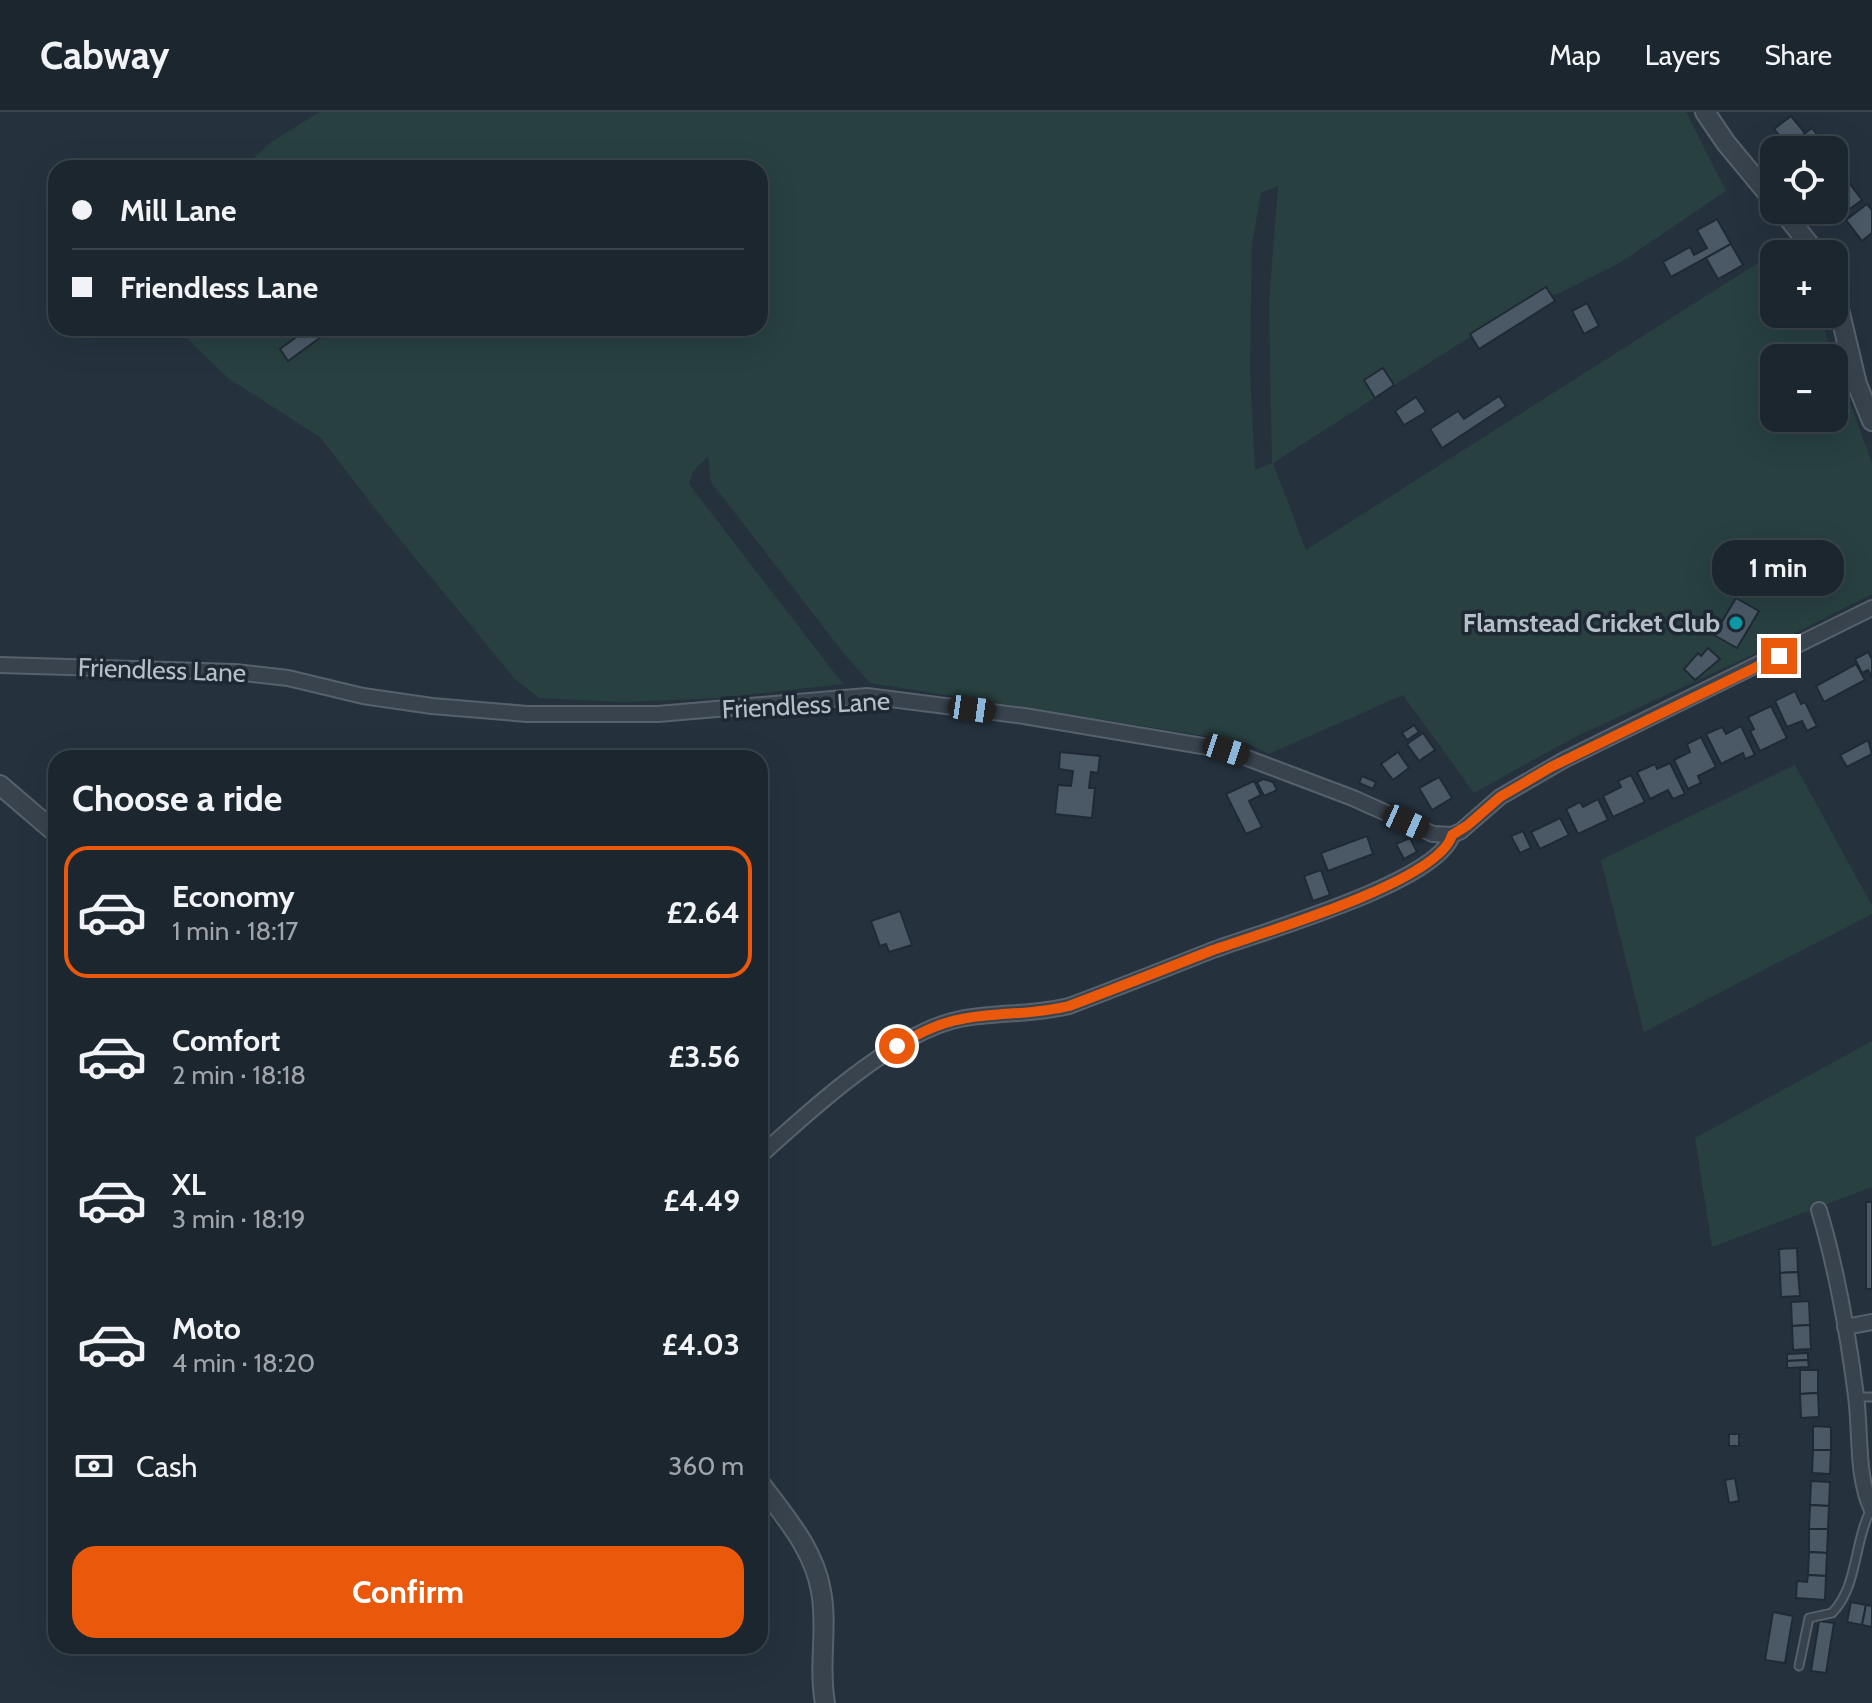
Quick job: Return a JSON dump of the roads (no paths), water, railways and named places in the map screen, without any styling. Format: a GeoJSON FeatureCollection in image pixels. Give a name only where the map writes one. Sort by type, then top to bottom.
{"type":"FeatureCollection","features":[{"type":"Feature","properties":{"kind":"street"},"geometry":{"type":"LineString","coordinates":[[1705,112],[1760,184]]}},
{"type":"Feature","properties":{"kind":"street"},"geometry":{"type":"LineString","coordinates":[[1793,224],[1806,240]]}},
{"type":"Feature","properties":{"kind":"street"},"geometry":{"type":"LineString","coordinates":[[1844,328],[1857,384],[1872,421]]}},
{"type":"Feature","properties":{"kind":"street"},"geometry":{"type":"LineString","coordinates":[[768,1149],[807,1114],[920,1032],[960,1019],[1044,1012],[1069,1006],[1399,880],[1445,849],[1452,835],[1500,797],[1564,760],[1872,608]]}},
{"type":"Feature","properties":{"kind":"street","name":"Friendless Lane"},"geometry":{"type":"LineString","coordinates":[[0,665],[235,672],[288,678],[363,696],[432,706],[527,714],[658,714],[867,696],[893,698],[1024,716],[1226,750],[1353,798],[1433,834],[1452,835]]}},
{"type":"Feature","properties":{"kind":"street"},"geometry":{"type":"LineString","coordinates":[[0,785],[48,826]]}},
{"type":"Feature","properties":{"kind":"street"},"geometry":{"type":"LineString","coordinates":[[1819,1210],[1864,1397],[1863,1476],[1872,1510]]}},
{"type":"Feature","properties":{"kind":"street"},"geometry":{"type":"LineString","coordinates":[[1845,1327],[1872,1322]]}},
{"type":"Feature","properties":{"kind":"street"},"geometry":{"type":"LineString","coordinates":[[768,1494],[799,1536],[814,1564],[822,1593],[825,1703]]}},
{"type":"Feature","properties":{"kind":"lane"},"geometry":{"type":"LineString","coordinates":[[1799,1666],[1809,1618],[1832,1613],[1838,1607],[1853,1567],[1862,1526],[1872,1510]]}},
{"type":"Feature","properties":{"kind":"place","name":"Flamstead Cricket Club"},"geometry":{"type":"Point","coordinates":[1736,623]}}]}
